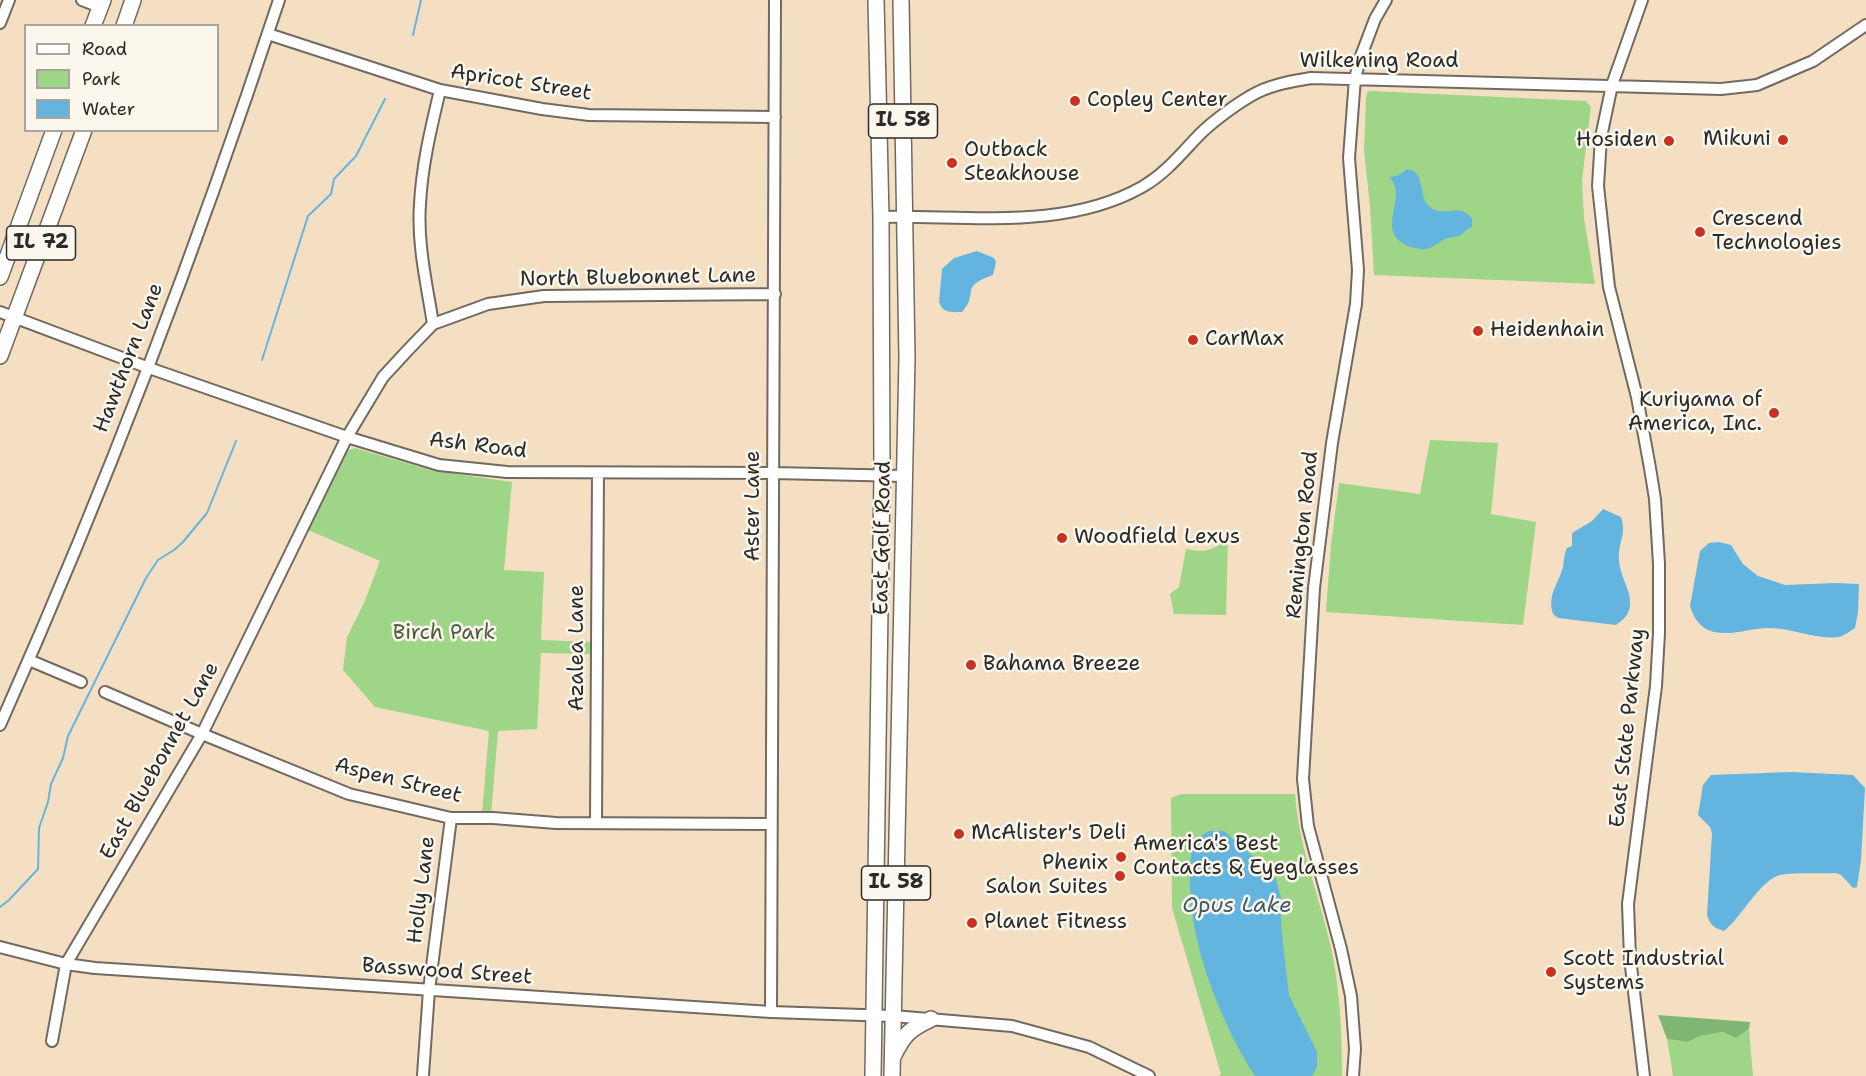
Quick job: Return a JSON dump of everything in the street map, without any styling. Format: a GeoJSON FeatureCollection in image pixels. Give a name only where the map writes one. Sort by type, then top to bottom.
{"type":"FeatureCollection","features":[{"type":"Feature","properties":{"kind":"main road"},"geometry":{"type":"LineString","coordinates":[[125,24],[133,0]]}},
{"type":"Feature","properties":{"kind":"main road","name":"East Golf Road"},"geometry":{"type":"LineString","coordinates":[[873,1076],[882,475],[881,217],[876,0]]}},
{"type":"Feature","properties":{"kind":"main road","name":"East Golf Road"},"geometry":{"type":"LineString","coordinates":[[892,1076],[907,358],[901,0]]}},
{"type":"Feature","properties":{"kind":"main road"},"geometry":{"type":"LineString","coordinates":[[94,24],[101,3]]}},
{"type":"Feature","properties":{"kind":"main road","name":"IL 72"},"geometry":{"type":"LineString","coordinates":[[0,277],[53,132]]}},
{"type":"Feature","properties":{"kind":"main road","name":"IL 72"},"geometry":{"type":"LineString","coordinates":[[0,356],[7,315],[83,132]]}},
{"type":"Feature","properties":{"kind":"main road"},"geometry":{"type":"LineString","coordinates":[[892,1058],[901,1040],[913,1027],[932,1020]]}},
{"type":"Feature","properties":{"kind":"street"},"geometry":{"type":"LineString","coordinates":[[0,23],[9,0]]}},
{"type":"Feature","properties":{"kind":"street"},"geometry":{"type":"LineString","coordinates":[[82,0],[101,3]]}},
{"type":"Feature","properties":{"kind":"street","name":"Hawthorn Lane"},"geometry":{"type":"LineString","coordinates":[[0,725],[29,660],[148,368],[279,0]]}},
{"type":"Feature","properties":{"kind":"street","name":"Aster Lane"},"geometry":{"type":"LineString","coordinates":[[771,1012],[775,0]]}},
{"type":"Feature","properties":{"kind":"street","name":"Remington Road"},"geometry":{"type":"LineString","coordinates":[[1353,1076],[1355,1048],[1351,996],[1341,949],[1308,826],[1303,778],[1314,588],[1332,443],[1356,303],[1358,270],[1349,158],[1355,78],[1375,19],[1386,0]]}},
{"type":"Feature","properties":{"kind":"street","name":"East State Parkway"},"geometry":{"type":"LineString","coordinates":[[1642,0],[1612,85],[1601,137],[1598,186],[1609,287],[1637,397],[1650,468],[1655,500],[1659,564],[1656,686],[1628,903],[1629,950],[1644,1076]]}},
{"type":"Feature","properties":{"kind":"street","name":"Wilkening Road"},"geometry":{"type":"LineString","coordinates":[[881,217],[1021,217],[1066,213],[1109,202],[1143,186],[1177,160],[1201,134],[1258,92],[1284,83],[1311,78],[1355,78],[1721,89],[1757,86],[1813,61],[1866,25]]}},
{"type":"Feature","properties":{"kind":"street","name":"Apricot Street"},"geometry":{"type":"LineString","coordinates":[[268,34],[440,90],[542,109],[589,115],[775,117]]}},
{"type":"Feature","properties":{"kind":"street"},"geometry":{"type":"LineString","coordinates":[[433,324],[423,265],[419,206],[426,148],[440,90]]}},
{"type":"Feature","properties":{"kind":"street","name":"North Bluebonnet Lane"},"geometry":{"type":"LineString","coordinates":[[347,437],[383,377],[433,324],[488,304],[544,296],[775,294]]}},
{"type":"Feature","properties":{"kind":"street","name":"Ash Road"},"geometry":{"type":"LineString","coordinates":[[7,315],[148,368],[347,437],[439,465],[507,472],[774,472],[905,476]]}},
{"type":"Feature","properties":{"kind":"street","name":"East Bluebonnet Lane"},"geometry":{"type":"LineString","coordinates":[[52,1041],[66,964],[202,734],[347,437]]}},
{"type":"Feature","properties":{"kind":"street","name":"Azalea Lane"},"geometry":{"type":"LineString","coordinates":[[596,822],[598,473]]}},
{"type":"Feature","properties":{"kind":"street"},"geometry":{"type":"LineString","coordinates":[[29,660],[81,682]]}},
{"type":"Feature","properties":{"kind":"street","name":"Aspen Street"},"geometry":{"type":"LineString","coordinates":[[105,692],[349,794],[451,818],[493,818],[556,823],[771,824]]}},
{"type":"Feature","properties":{"kind":"street","name":"Holly Lane"},"geometry":{"type":"LineString","coordinates":[[423,1075],[429,990],[451,818]]}},
{"type":"Feature","properties":{"kind":"street","name":"Basswood Street"},"geometry":{"type":"LineString","coordinates":[[0,947],[66,964],[95,968],[771,1012],[893,1016],[1011,1026],[1089,1047],[1149,1076]]}},
{"type":"Feature","properties":{"kind":"green space"},"geometry":{"type":"Polygon","coordinates":[[[1367,92],[1586,101],[1591,107],[1582,180],[1584,218],[1595,284],[1374,275],[1364,151],[1366,98],[1367,92]]]}},
{"type":"Feature","properties":{"kind":"green space"},"geometry":{"type":"Polygon","coordinates":[[[1430,440],[1498,443],[1491,514],[1536,522],[1523,625],[1326,612],[1339,483],[1420,494],[1430,440]]]}},
{"type":"Feature","properties":{"kind":"green space","name":"Birch Park"},"geometry":{"type":"Polygon","coordinates":[[[355,448],[430,470],[512,482],[504,570],[544,572],[541,640],[593,642],[592,654],[541,653],[537,729],[498,731],[491,815],[482,814],[489,731],[375,707],[343,670],[347,637],[364,603],[380,561],[306,529],[343,452],[355,448]]]}},
{"type":"Feature","properties":{"kind":"green space"},"geometry":{"type":"Polygon","coordinates":[[[1228,537],[1226,615],[1174,614],[1170,594],[1179,587],[1186,549],[1209,550],[1228,537]]]}},
{"type":"Feature","properties":{"kind":"green space"},"geometry":{"type":"Polygon","coordinates":[[[1181,794],[1295,794],[1300,832],[1325,924],[1336,976],[1340,1009],[1342,1076],[1219,1076],[1221,1074],[1172,908],[1171,798],[1181,794]]]}},
{"type":"Feature","properties":{"kind":"green space"},"geometry":{"type":"Polygon","coordinates":[[[1658,1015],[1750,1022],[1749,1029],[1736,1038],[1723,1032],[1700,1036],[1688,1042],[1667,1039],[1658,1015]]]}},
{"type":"Feature","properties":{"kind":"green space"},"geometry":{"type":"Polygon","coordinates":[[[1749,1029],[1753,1076],[1673,1076],[1667,1039],[1688,1042],[1700,1036],[1723,1032],[1736,1038],[1749,1029]]]}},
{"type":"Feature","properties":{"kind":"water"},"geometry":{"type":"Polygon","coordinates":[[[1408,169],[1418,175],[1426,203],[1430,207],[1441,211],[1462,211],[1472,219],[1472,227],[1461,235],[1447,238],[1427,249],[1408,246],[1398,240],[1393,232],[1392,223],[1396,194],[1389,177],[1397,176],[1408,169]]]}},
{"type":"Feature","properties":{"kind":"water"},"geometry":{"type":"Polygon","coordinates":[[[977,251],[994,258],[996,262],[993,275],[976,283],[971,291],[970,300],[962,312],[943,309],[939,302],[942,269],[954,258],[977,251]]]}},
{"type":"Feature","properties":{"kind":"water"},"geometry":{"type":"Polygon","coordinates":[[[1603,509],[1621,517],[1623,523],[1619,559],[1630,600],[1628,612],[1616,625],[1558,618],[1553,614],[1551,601],[1563,567],[1566,550],[1572,546],[1572,533],[1592,521],[1603,509]]]}},
{"type":"Feature","properties":{"kind":"water"},"geometry":{"type":"Polygon","coordinates":[[[1719,542],[1731,545],[1743,564],[1758,576],[1785,585],[1859,584],[1855,628],[1841,636],[1830,637],[1778,629],[1763,628],[1728,633],[1714,632],[1705,628],[1696,619],[1690,606],[1700,551],[1709,543],[1719,542]]]}},
{"type":"Feature","properties":{"kind":"water"},"geometry":{"type":"Polygon","coordinates":[[[1791,772],[1853,775],[1865,788],[1861,860],[1857,887],[1853,888],[1841,875],[1836,873],[1780,875],[1758,891],[1724,931],[1718,929],[1711,924],[1707,915],[1712,833],[1710,827],[1698,815],[1703,785],[1711,775],[1791,772]]]}},
{"type":"Feature","properties":{"kind":"water","name":"Opus Lake"},"geometry":{"type":"Polygon","coordinates":[[[1209,831],[1224,831],[1276,879],[1281,898],[1281,926],[1289,995],[1317,1052],[1317,1067],[1312,1076],[1255,1076],[1226,1023],[1203,963],[1195,931],[1191,900],[1190,869],[1194,840],[1209,831]]]}},
{"type":"Feature","properties":{"kind":"waterway"},"geometry":{"type":"LineString","coordinates":[[413,35],[421,0]]}},
{"type":"Feature","properties":{"kind":"waterway"},"geometry":{"type":"LineString","coordinates":[[262,360],[308,216],[331,194],[334,179],[356,156],[385,99]]}},
{"type":"Feature","properties":{"kind":"waterway"},"geometry":{"type":"LineString","coordinates":[[0,907],[38,869],[39,828],[48,802],[51,784],[63,758],[68,736],[146,578],[158,560],[183,542],[207,513],[236,441]]}},
{"type":"Feature","properties":{"kind":"place","name":"Copley Center"},"geometry":{"type":"Point","coordinates":[1075,101]}},
{"type":"Feature","properties":{"kind":"place","name":"Mikuni"},"geometry":{"type":"Point","coordinates":[1783,140]}},
{"type":"Feature","properties":{"kind":"place","name":"Hosiden"},"geometry":{"type":"Point","coordinates":[1669,141]}},
{"type":"Feature","properties":{"kind":"place","name":"Outback Steakhouse"},"geometry":{"type":"Point","coordinates":[952,163]}},
{"type":"Feature","properties":{"kind":"place","name":"Crescend Technologies"},"geometry":{"type":"Point","coordinates":[1700,232]}},
{"type":"Feature","properties":{"kind":"place","name":"Heidenhain"},"geometry":{"type":"Point","coordinates":[1478,331]}},
{"type":"Feature","properties":{"kind":"place","name":"CarMax"},"geometry":{"type":"Point","coordinates":[1193,340]}},
{"type":"Feature","properties":{"kind":"place","name":"Kuriyama of America, Inc."},"geometry":{"type":"Point","coordinates":[1774,413]}},
{"type":"Feature","properties":{"kind":"place","name":"Woodfield Lexus"},"geometry":{"type":"Point","coordinates":[1062,538]}},
{"type":"Feature","properties":{"kind":"place","name":"Bahama Breeze"},"geometry":{"type":"Point","coordinates":[971,665]}},
{"type":"Feature","properties":{"kind":"place","name":"McAlister's Deli"},"geometry":{"type":"Point","coordinates":[959,834]}},
{"type":"Feature","properties":{"kind":"place","name":"America's Best Contacts & Eyeglasses"},"geometry":{"type":"Point","coordinates":[1121,857]}},
{"type":"Feature","properties":{"kind":"place","name":"Phenix Salon Suites"},"geometry":{"type":"Point","coordinates":[1120,876]}},
{"type":"Feature","properties":{"kind":"place","name":"Planet Fitness"},"geometry":{"type":"Point","coordinates":[972,923]}},
{"type":"Feature","properties":{"kind":"place","name":"Scott Industrial Systems"},"geometry":{"type":"Point","coordinates":[1551,972]}}]}
